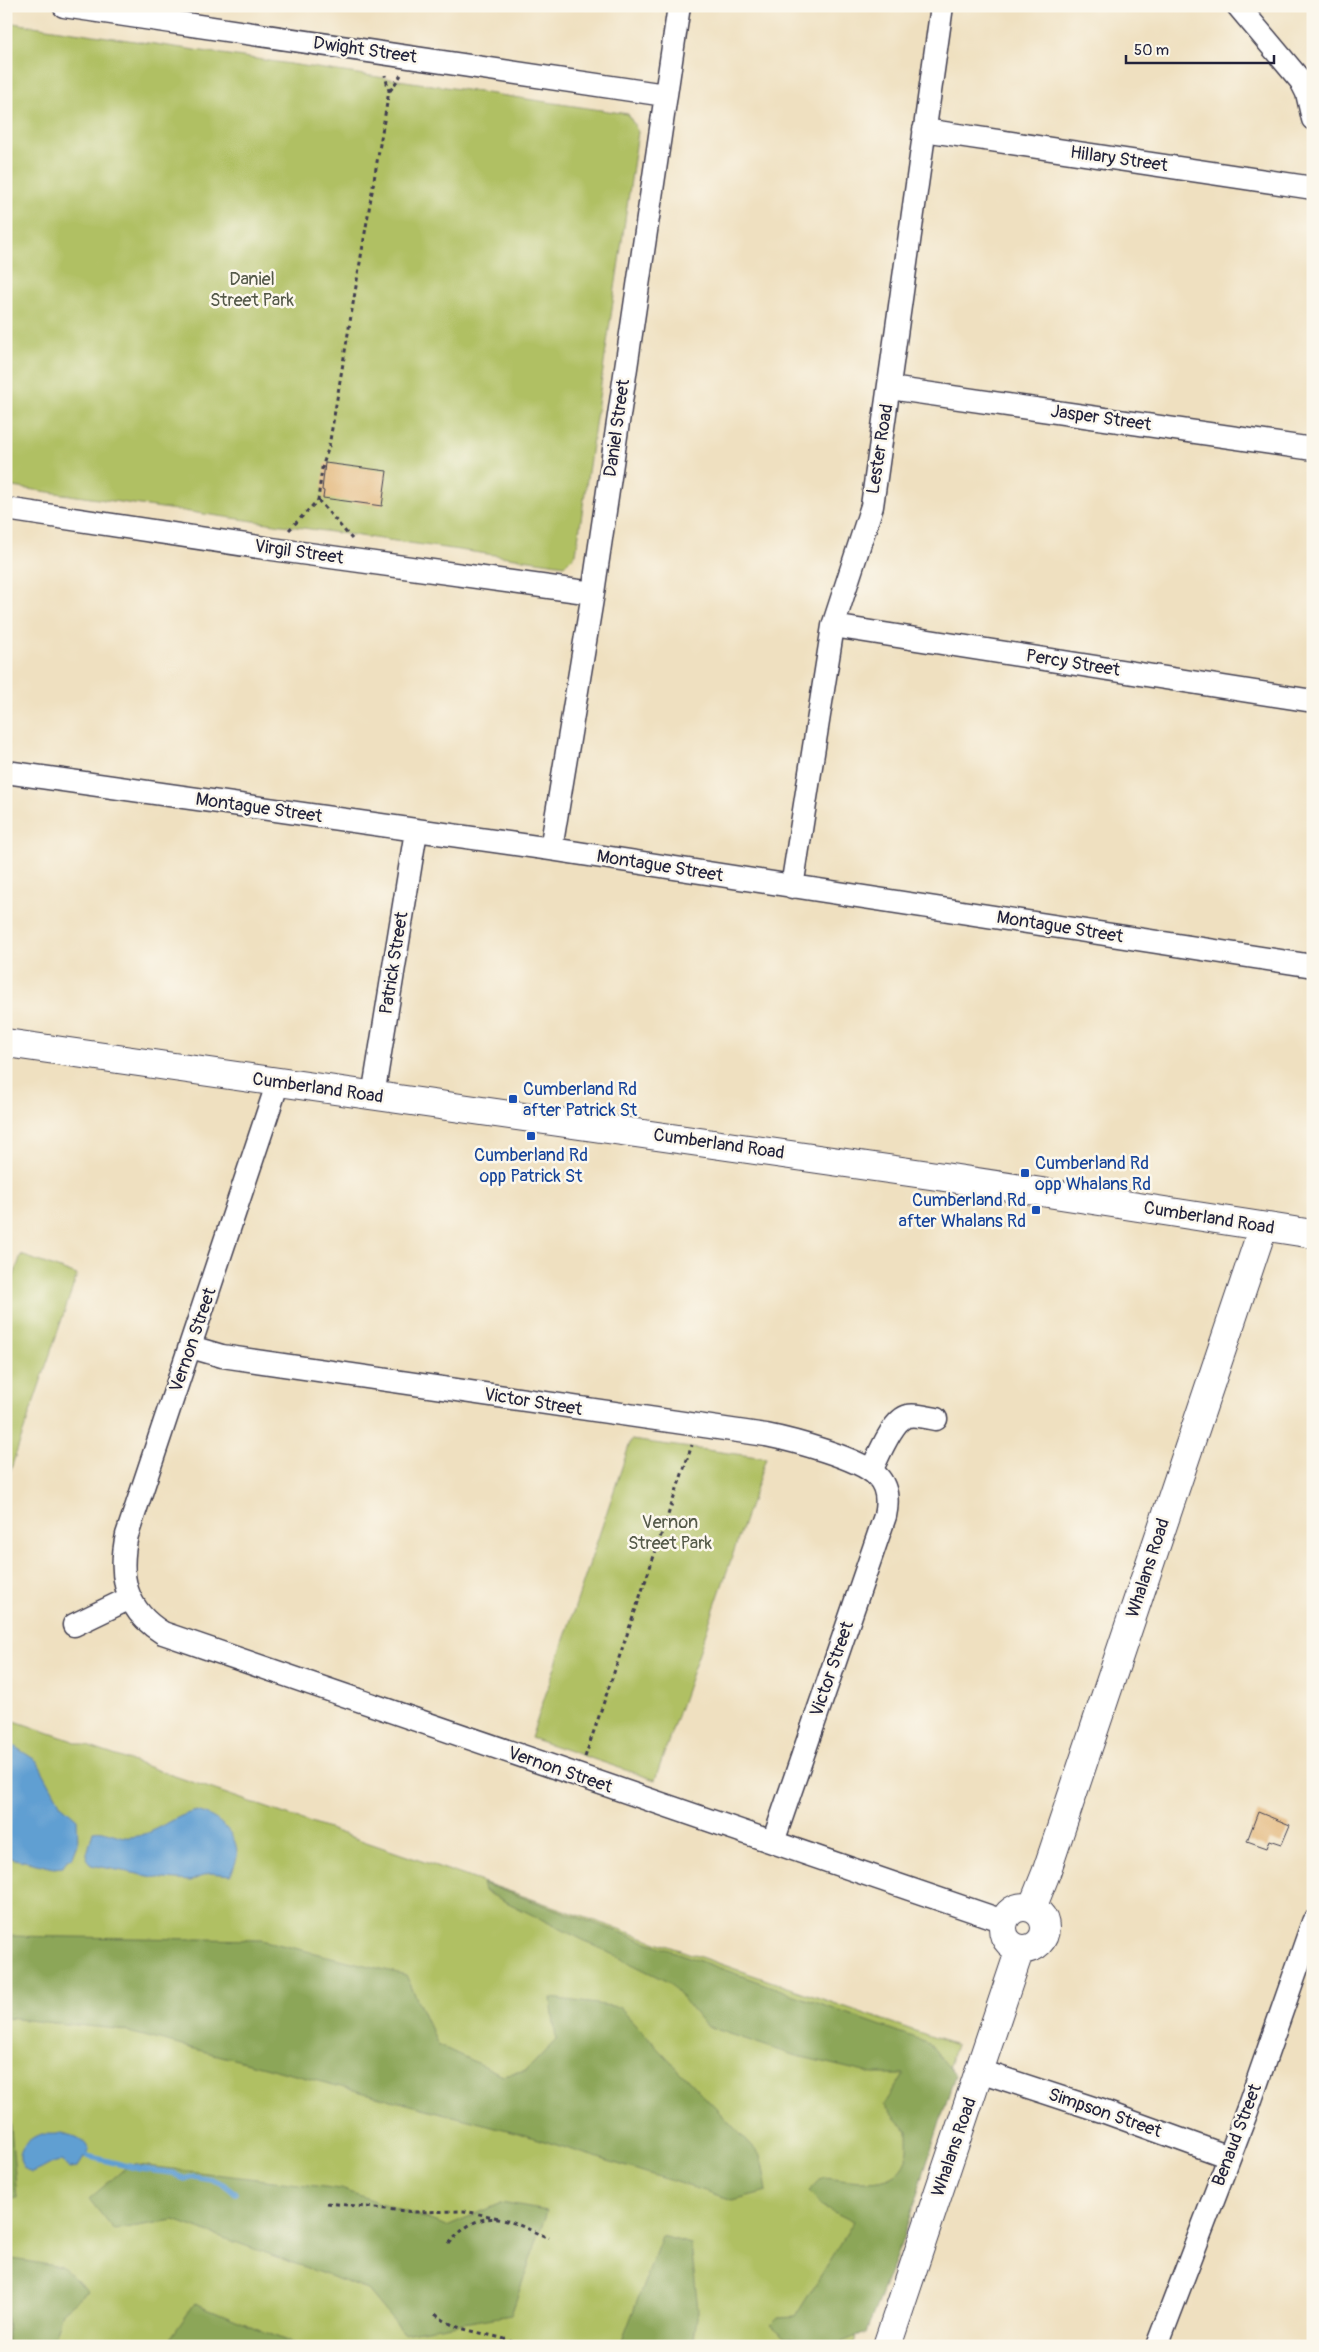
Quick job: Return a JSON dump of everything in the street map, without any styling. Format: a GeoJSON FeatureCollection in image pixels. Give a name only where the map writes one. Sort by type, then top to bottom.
{"type":"FeatureCollection","features":[{"type":"Feature","properties":{"kind":"street","name":"Dwight Street"},"geometry":{"type":"LineString","coordinates":[[64,6],[665,95]]}},
{"type":"Feature","properties":{"kind":"street","name":"Daniel Street"},"geometry":{"type":"LineString","coordinates":[[551,849],[593,593],[679,6]]}},
{"type":"Feature","properties":{"kind":"street","name":"Lester Road"},"geometry":{"type":"LineString","coordinates":[[792,887],[833,626],[871,511],[890,388],[942,6]]}},
{"type":"Feature","properties":{"kind":"street"},"geometry":{"type":"LineString","coordinates":[[1238,6],[1301,81],[1307,93],[1313,119]]}},
{"type":"Feature","properties":{"kind":"street","name":"Hillary Street"},"geometry":{"type":"LineString","coordinates":[[924,130],[1313,188]]}},
{"type":"Feature","properties":{"kind":"street","name":"Jasper Street"},"geometry":{"type":"LineString","coordinates":[[890,388],[1313,448]]}},
{"type":"Feature","properties":{"kind":"street","name":"Virgil Street"},"geometry":{"type":"LineString","coordinates":[[6,509],[272,549],[593,593]]}},
{"type":"Feature","properties":{"kind":"street","name":"Percy Street"},"geometry":{"type":"LineString","coordinates":[[833,626],[1313,700]]}},
{"type":"Feature","properties":{"kind":"street","name":"Montague Street"},"geometry":{"type":"LineString","coordinates":[[6,772],[551,849],[1313,966]]}},
{"type":"Feature","properties":{"kind":"street","name":"Patrick Street"},"geometry":{"type":"LineString","coordinates":[[373,1096],[416,831]]}},
{"type":"Feature","properties":{"kind":"street","name":"Cumberland Road"},"geometry":{"type":"LineString","coordinates":[[6,1043],[952,1178],[1313,1234]]}},
{"type":"Feature","properties":{"kind":"street","name":"Vernon Street"},"geometry":{"type":"LineString","coordinates":[[278,1082],[127,1536],[122,1567],[130,1598],[144,1619],[163,1633],[1003,1922]]}},
{"type":"Feature","properties":{"kind":"street","name":"Whalans Road"},"geometry":{"type":"LineString","coordinates":[[1032,1908],[1050,1864],[1263,1227]]}},
{"type":"Feature","properties":{"kind":"street","name":"Victor Street"},"geometry":{"type":"LineString","coordinates":[[191,1346],[222,1356],[776,1437],[851,1460],[871,1471],[878,1477],[886,1490],[887,1508],[885,1516],[772,1842]]}},
{"type":"Feature","properties":{"kind":"street"},"geometry":{"type":"LineString","coordinates":[[871,1471],[885,1443],[901,1420],[909,1416],[936,1419]]}},
{"type":"Feature","properties":{"kind":"street"},"geometry":{"type":"LineString","coordinates":[[74,1625],[130,1598]]}},
{"type":"Feature","properties":{"kind":"street"},"geometry":{"type":"LineString","coordinates":[[1025,1906],[1032,1908],[1043,1918],[1044,1932],[1037,1944],[1027,1949],[1020,1949],[1011,1944],[1005,1937],[1003,1922],[1009,1912],[1015,1908],[1025,1906]]}},
{"type":"Feature","properties":{"kind":"street","name":"Benaud Street"},"geometry":{"type":"LineString","coordinates":[[1157,2346],[1229,2157],[1313,1922]]}},
{"type":"Feature","properties":{"kind":"street","name":"Whalans Road"},"geometry":{"type":"LineString","coordinates":[[887,2346],[1020,1949]]}},
{"type":"Feature","properties":{"kind":"street","name":"Simpson Street"},"geometry":{"type":"LineString","coordinates":[[980,2071],[1102,2111],[1229,2157]]}},
{"type":"Feature","properties":{"kind":"path"},"geometry":{"type":"LineString","coordinates":[[272,549],[318,500],[322,468],[330,437],[389,91],[379,52]]}},
{"type":"Feature","properties":{"kind":"path"},"geometry":{"type":"LineString","coordinates":[[318,500],[372,562]]}},
{"type":"Feature","properties":{"kind":"path"},"geometry":{"type":"LineString","coordinates":[[579,1776],[698,1427]]}},
{"type":"Feature","properties":{"kind":"path"},"geometry":{"type":"LineString","coordinates":[[327,2203],[415,2212],[464,2211],[499,2218],[548,2238]]}},
{"type":"Feature","properties":{"kind":"path"},"geometry":{"type":"LineString","coordinates":[[449,2244],[459,2231],[482,2219],[499,2218]]}},
{"type":"Feature","properties":{"kind":"path"},"geometry":{"type":"LineString","coordinates":[[435,2314],[459,2329],[508,2339],[521,2346]]}},
{"type":"Feature","properties":{"kind":"green space","name":"Daniel Street Park"},"geometry":{"type":"Polygon","coordinates":[[[6,22],[628,114],[638,132],[576,554],[565,565],[6,486],[6,22]]]}},
{"type":"Feature","properties":{"kind":"green space"},"geometry":{"type":"Polygon","coordinates":[[[21,1255],[77,1275],[6,1483],[6,1299],[21,1255]]]}},
{"type":"Feature","properties":{"kind":"green space","name":"Vernon Street Park"},"geometry":{"type":"Polygon","coordinates":[[[631,1440],[766,1458],[655,1780],[531,1738],[631,1440]]]}},
{"type":"Feature","properties":{"kind":"green space"},"geometry":{"type":"Polygon","coordinates":[[[6,1718],[956,2045],[853,2346],[6,2346],[6,1718]]]}},
{"type":"Feature","properties":{"kind":"green space"},"geometry":{"type":"Polygon","coordinates":[[[482,1883],[929,2043],[955,2075],[901,2244],[866,2332],[842,2342],[843,2346],[808,2346],[808,2342],[785,2337],[771,2325],[778,2318],[795,2317],[854,2222],[822,2206],[809,2191],[823,2177],[857,2181],[881,2180],[892,2176],[900,2170],[906,2160],[908,2132],[884,2105],[904,2074],[873,2074],[793,2055],[706,2026],[670,1983],[484,1891],[482,1883]]]}},
{"type":"Feature","properties":{"kind":"green space"},"geometry":{"type":"Polygon","coordinates":[[[6,1936],[261,1940],[406,1975],[438,2045],[503,2075],[527,2070],[556,2040],[551,1998],[619,2007],[761,2156],[767,2191],[733,2200],[515,2132],[117,2029],[6,2018],[6,1936]]]}},
{"type":"Feature","properties":{"kind":"green space"},"geometry":{"type":"Polygon","coordinates":[[[6,2116],[10,2117],[17,2198],[6,2197],[6,2116]]]}},
{"type":"Feature","properties":{"kind":"green space"},"geometry":{"type":"Polygon","coordinates":[[[130,2164],[341,2189],[447,2226],[501,2203],[547,2211],[511,2315],[404,2333],[368,2290],[174,2220],[114,2230],[89,2199],[130,2164]]]}},
{"type":"Feature","properties":{"kind":"green space"},"geometry":{"type":"Polygon","coordinates":[[[662,2236],[691,2244],[698,2310],[693,2346],[620,2346],[662,2236]]]}},
{"type":"Feature","properties":{"kind":"green space"},"geometry":{"type":"Polygon","coordinates":[[[6,2258],[62,2267],[88,2291],[62,2312],[52,2346],[8,2346],[6,2258]]]}},
{"type":"Feature","properties":{"kind":"green space"},"geometry":{"type":"Polygon","coordinates":[[[195,2303],[299,2346],[165,2346],[195,2303]]]}},
{"type":"Feature","properties":{"kind":"water"},"geometry":{"type":"Polygon","coordinates":[[[6,1741],[37,1761],[61,1805],[77,1819],[78,1844],[73,1857],[67,1860],[63,1867],[54,1868],[6,1857],[6,1741]]]}},
{"type":"Feature","properties":{"kind":"water"},"geometry":{"type":"Polygon","coordinates":[[[197,1811],[204,1813],[223,1825],[233,1837],[237,1855],[231,1875],[209,1873],[191,1881],[164,1879],[91,1865],[86,1858],[93,1831],[98,1830],[131,1837],[148,1833],[180,1816],[197,1811]]]}},
{"type":"Feature","properties":{"kind":"water"},"geometry":{"type":"Polygon","coordinates":[[[41,2134],[75,2136],[89,2150],[78,2167],[70,2168],[61,2161],[31,2173],[21,2163],[21,2151],[28,2141],[41,2134]]]}},
{"type":"Feature","properties":{"kind":"building"},"geometry":{"type":"Polygon","coordinates":[[[325,463],[387,471],[382,506],[323,498],[325,463]]]}},
{"type":"Feature","properties":{"kind":"building"},"geometry":{"type":"Polygon","coordinates":[[[1258,1812],[1290,1825],[1282,1844],[1270,1840],[1267,1848],[1247,1841],[1258,1812]]]}},
{"type":"Feature","properties":{"kind":"waterway"},"geometry":{"type":"LineString","coordinates":[[87,2156],[140,2169],[173,2173],[185,2179],[194,2176],[211,2179],[225,2185],[235,2193]]}},
{"type":"Feature","properties":{"kind":"place","name":"Cumberland Rd after Patrick St"},"geometry":{"type":"Point","coordinates":[513,1099]}},
{"type":"Feature","properties":{"kind":"place","name":"Cumberland Rd opp Patrick St"},"geometry":{"type":"Point","coordinates":[531,1136]}},
{"type":"Feature","properties":{"kind":"place","name":"Cumberland Rd opp Whalans Rd"},"geometry":{"type":"Point","coordinates":[1025,1173]}},
{"type":"Feature","properties":{"kind":"place","name":"Cumberland Rd after Whalans Rd"},"geometry":{"type":"Point","coordinates":[1036,1210]}}]}
